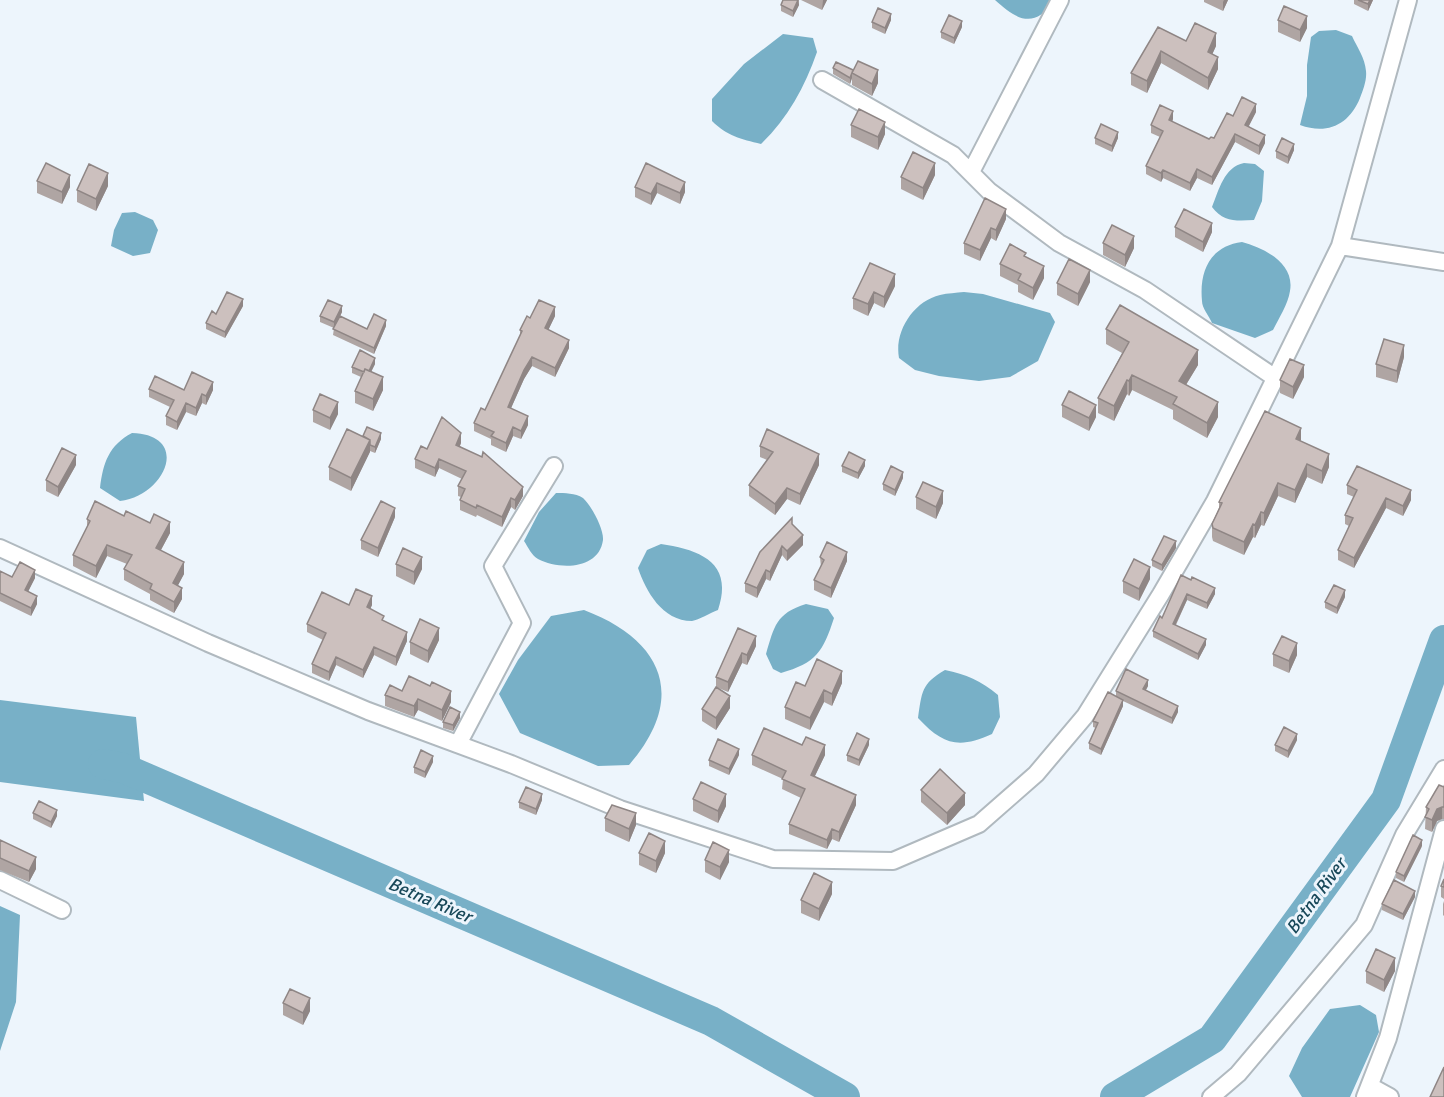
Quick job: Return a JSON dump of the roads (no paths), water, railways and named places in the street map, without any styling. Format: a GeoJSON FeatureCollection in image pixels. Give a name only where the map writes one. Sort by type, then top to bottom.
{"type":"FeatureCollection","features":[{"type":"Feature","properties":{"kind":"street"},"geometry":{"type":"LineString","coordinates":[[971,172],[1060,0]]}},
{"type":"Feature","properties":{"kind":"street"},"geometry":{"type":"LineString","coordinates":[[0,548],[208,643],[368,711],[458,744],[620,809],[773,859],[893,861],[979,824],[1036,774],[1085,716],[1215,501],[1340,246],[1408,0]]}},
{"type":"Feature","properties":{"kind":"street"},"geometry":{"type":"LineString","coordinates":[[822,80],[953,155],[989,191],[1059,243],[1145,290],[1274,377]]}},
{"type":"Feature","properties":{"kind":"street"},"geometry":{"type":"LineString","coordinates":[[1340,246],[1444,262]]}},
{"type":"Feature","properties":{"kind":"street"},"geometry":{"type":"LineString","coordinates":[[458,744],[522,623],[493,566],[554,466]]}},
{"type":"Feature","properties":{"kind":"street"},"geometry":{"type":"LineString","coordinates":[[1211,1097],[1238,1074],[1364,925],[1404,835],[1444,769]]}},
{"type":"Feature","properties":{"kind":"street"},"geometry":{"type":"LineString","coordinates":[[1390,1097],[1368,1092],[1389,1038],[1444,829]]}},
{"type":"Feature","properties":{"kind":"street"},"geometry":{"type":"LineString","coordinates":[[0,880],[62,910]]}},
{"type":"Feature","properties":{"kind":"water"},"geometry":{"type":"Polygon","coordinates":[[[995,0],[1054,0],[1040,15],[1026,19],[1011,13],[995,0]]]}},
{"type":"Feature","properties":{"kind":"water"},"geometry":{"type":"Polygon","coordinates":[[[1336,30],[1352,36],[1361,53],[1366,78],[1360,98],[1350,115],[1336,125],[1319,129],[1300,125],[1307,96],[1307,65],[1311,37],[1319,31],[1336,30]]]}},
{"type":"Feature","properties":{"kind":"water"},"geometry":{"type":"Polygon","coordinates":[[[783,34],[813,38],[817,52],[801,90],[779,124],[761,144],[729,134],[712,121],[712,99],[744,64],[783,34]]]}},
{"type":"Feature","properties":{"kind":"water"},"geometry":{"type":"Polygon","coordinates":[[[1255,164],[1264,171],[1262,201],[1254,220],[1225,218],[1212,207],[1227,174],[1237,165],[1255,164]]]}},
{"type":"Feature","properties":{"kind":"water"},"geometry":{"type":"Polygon","coordinates":[[[135,212],[153,220],[158,230],[150,253],[133,256],[111,246],[114,230],[122,213],[135,212]]]}},
{"type":"Feature","properties":{"kind":"water"},"geometry":{"type":"Polygon","coordinates":[[[1242,242],[1259,248],[1276,258],[1288,272],[1290,281],[1287,301],[1273,330],[1255,338],[1212,323],[1202,304],[1203,279],[1209,261],[1222,249],[1242,242]]]}},
{"type":"Feature","properties":{"kind":"water"},"geometry":{"type":"Polygon","coordinates":[[[964,292],[983,294],[1050,313],[1055,322],[1038,361],[1010,377],[979,381],[939,376],[915,370],[899,358],[898,348],[903,328],[914,310],[931,298],[964,292]]]}},
{"type":"Feature","properties":{"kind":"water"},"geometry":{"type":"Polygon","coordinates":[[[132,433],[151,436],[162,444],[166,454],[165,466],[159,478],[149,489],[136,497],[120,501],[100,488],[101,479],[105,463],[113,449],[132,433]]]}},
{"type":"Feature","properties":{"kind":"water"},"geometry":{"type":"Polygon","coordinates":[[[556,493],[573,494],[583,498],[599,524],[603,535],[600,550],[586,562],[567,566],[547,563],[534,556],[524,541],[539,512],[556,493]]]}},
{"type":"Feature","properties":{"kind":"water"},"geometry":{"type":"Polygon","coordinates":[[[661,544],[689,550],[710,561],[721,580],[722,594],[718,610],[692,621],[681,620],[672,616],[657,603],[638,568],[647,550],[661,544]]]}},
{"type":"Feature","properties":{"kind":"water"},"geometry":{"type":"Polygon","coordinates":[[[806,604],[828,609],[834,618],[830,630],[822,648],[810,660],[781,673],[773,669],[766,654],[771,636],[782,617],[806,604]]]}},
{"type":"Feature","properties":{"kind":"water"},"geometry":{"type":"Polygon","coordinates":[[[584,610],[611,622],[633,637],[649,654],[658,673],[662,694],[658,716],[647,740],[629,765],[598,766],[520,733],[499,694],[518,660],[551,616],[584,610]]]}},
{"type":"Feature","properties":{"kind":"water"},"geometry":{"type":"Polygon","coordinates":[[[945,670],[973,679],[998,695],[1000,717],[992,734],[970,742],[952,742],[935,734],[918,718],[927,684],[945,670]]]}},
{"type":"Feature","properties":{"kind":"water"},"geometry":{"type":"Polygon","coordinates":[[[0,700],[136,717],[144,801],[0,782],[0,700]]]}},
{"type":"Feature","properties":{"kind":"water"},"geometry":{"type":"Polygon","coordinates":[[[0,906],[20,915],[16,1002],[0,1051],[0,906]]]}},
{"type":"Feature","properties":{"kind":"water"},"geometry":{"type":"Polygon","coordinates":[[[1360,1005],[1376,1015],[1379,1032],[1350,1097],[1302,1097],[1289,1076],[1302,1048],[1330,1009],[1360,1005]]]}},
{"type":"Feature","properties":{"kind":"waterway","name":"Betna River"},"geometry":{"type":"LineString","coordinates":[[1115,1097],[1212,1039],[1386,800],[1444,640]]}},
{"type":"Feature","properties":{"kind":"waterway","name":"Betna River"},"geometry":{"type":"LineString","coordinates":[[103,764],[123,768],[711,1021],[845,1097]]}}]}
